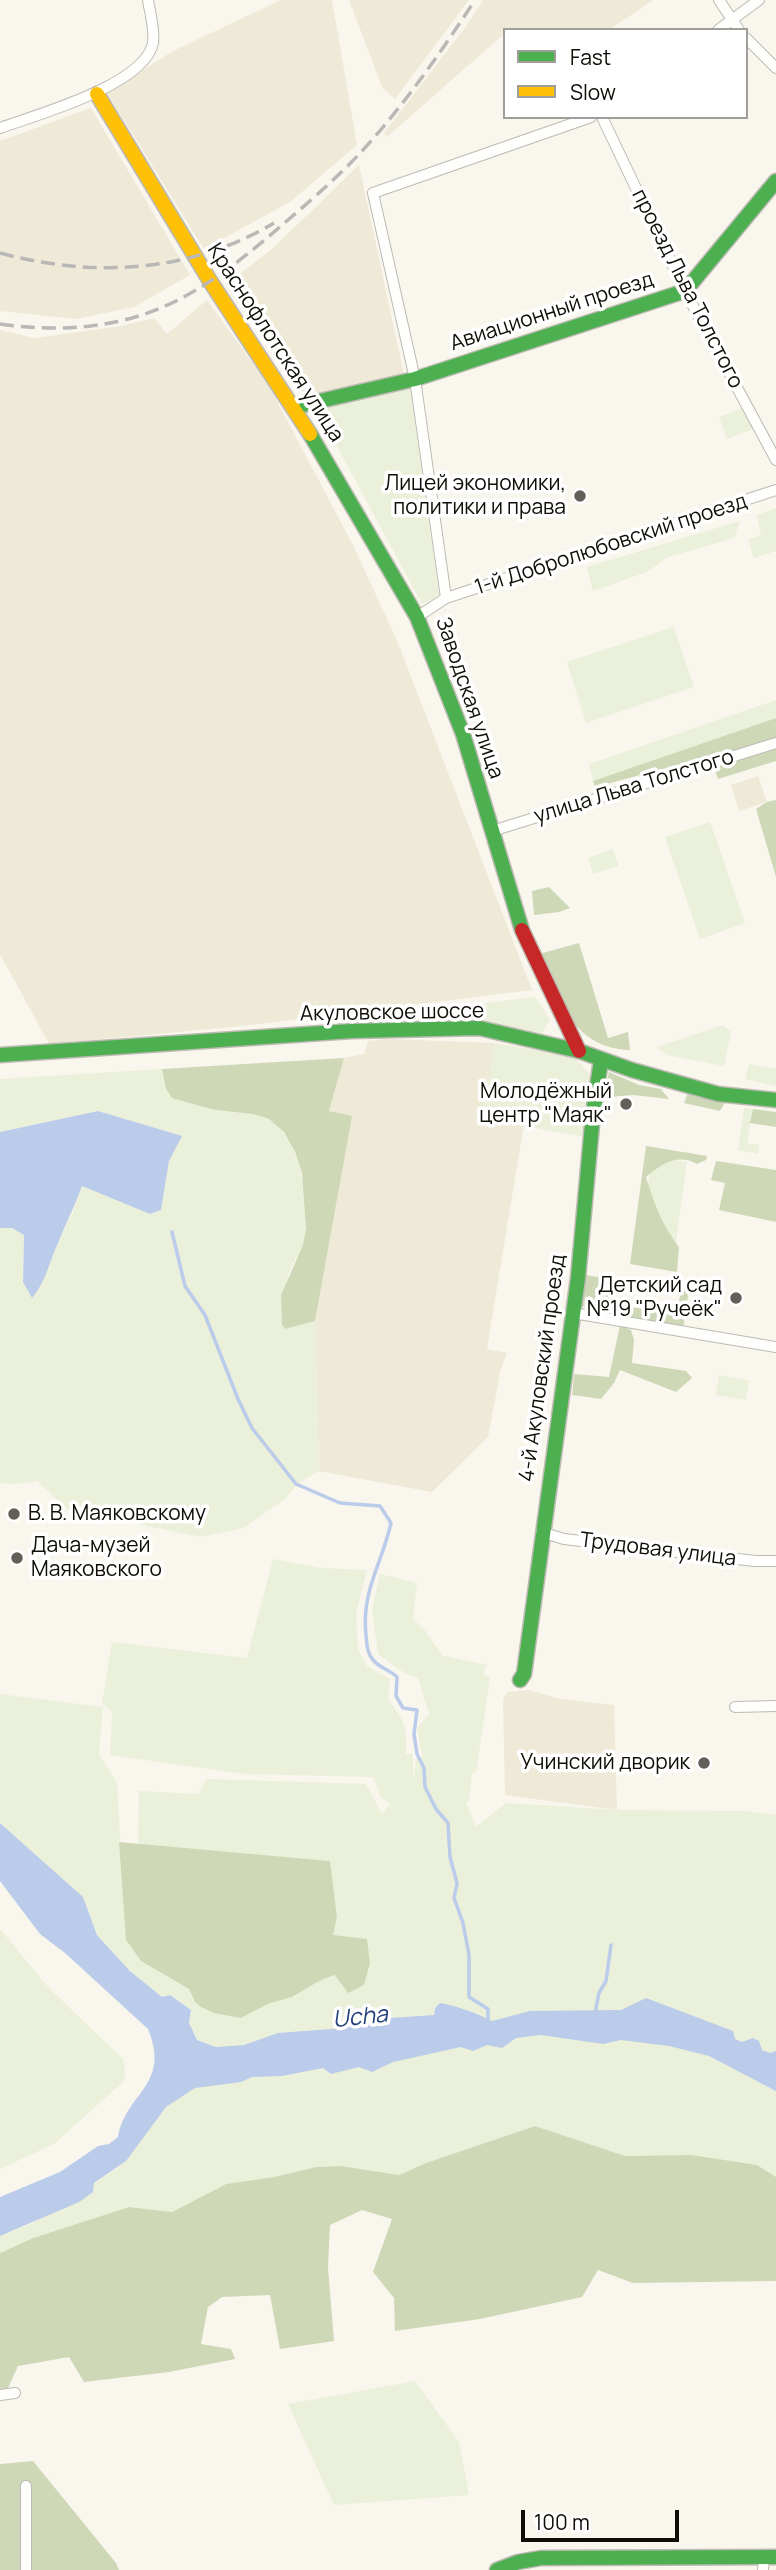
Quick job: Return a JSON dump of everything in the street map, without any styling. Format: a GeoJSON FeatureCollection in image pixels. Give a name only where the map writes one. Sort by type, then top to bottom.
{"type":"FeatureCollection","features":[{"type":"Feature","properties":{"kind":"street"},"geometry":{"type":"LineString","coordinates":[[0,128],[97,94],[143,62],[153,44],[148,0]]}},
{"type":"Feature","properties":{"kind":"street"},"geometry":{"type":"LineString","coordinates":[[719,0],[737,28]]}},
{"type":"Feature","properties":{"kind":"street"},"geometry":{"type":"LineString","coordinates":[[721,28],[759,0]]}},
{"type":"Feature","properties":{"kind":"street"},"geometry":{"type":"LineString","coordinates":[[748,40],[776,68]]}},
{"type":"Feature","properties":{"kind":"street","name":"Краснофлотская улица"},"geometry":{"type":"LineString","coordinates":[[97,94],[205,273],[294,407],[417,617]]}},
{"type":"Feature","properties":{"kind":"street","name":"Заводская улица"},"geometry":{"type":"LineString","coordinates":[[579,1051],[525,939],[463,734],[417,617],[446,598],[415,380],[373,193],[585,119]]}},
{"type":"Feature","properties":{"kind":"street","name":"проезд Льва Толстого"},"geometry":{"type":"LineString","coordinates":[[603,119],[685,291],[776,460]]}},
{"type":"Feature","properties":{"kind":"street","name":"Авиационный проезд"},"geometry":{"type":"LineString","coordinates":[[294,407],[415,380],[685,291],[776,181]]}},
{"type":"Feature","properties":{"kind":"street","name":"1-й Добролюбовский проезд"},"geometry":{"type":"LineString","coordinates":[[446,598],[776,490]]}},
{"type":"Feature","properties":{"kind":"street","name":"улица Льва Толстого"},"geometry":{"type":"LineString","coordinates":[[492,831],[776,743]]}},
{"type":"Feature","properties":{"kind":"street","name":"Акуловское шоссе"},"geometry":{"type":"LineString","coordinates":[[0,1055],[352,1031],[479,1028],[579,1051],[718,1094],[776,1100]]}},
{"type":"Feature","properties":{"kind":"street","name":"4-й Акуловский проезд"},"geometry":{"type":"LineString","coordinates":[[520,1680],[524,1674],[541,1532],[573,1313],[601,1060]]}},
{"type":"Feature","properties":{"kind":"street"},"geometry":{"type":"LineString","coordinates":[[573,1313],[776,1347]]}},
{"type":"Feature","properties":{"kind":"street","name":"Трудовая улица"},"geometry":{"type":"LineString","coordinates":[[541,1532],[590,1542],[755,1561],[776,1561]]}},
{"type":"Feature","properties":{"kind":"street"},"geometry":{"type":"LineString","coordinates":[[735,1707],[776,1706]]}},
{"type":"Feature","properties":{"kind":"street"},"geometry":{"type":"LineString","coordinates":[[0,2395],[16,2393]]}},
{"type":"Feature","properties":{"kind":"street"},"geometry":{"type":"LineString","coordinates":[[26,2486],[26,2570]]}},
{"type":"Feature","properties":{"kind":"street"},"geometry":{"type":"LineString","coordinates":[[497,2570],[517,2562],[541,2558],[768,2562]]}},
{"type":"Feature","properties":{"kind":"shaded area"},"geometry":{"type":"Polygon","coordinates":[[[281,0],[332,0],[357,145],[290,202],[204,249],[107,93],[173,51],[281,0]]]}},
{"type":"Feature","properties":{"kind":"shaded area"},"geometry":{"type":"Polygon","coordinates":[[[349,0],[469,0],[395,99],[382,87],[349,0]]]}},
{"type":"Feature","properties":{"kind":"shaded area"},"geometry":{"type":"Polygon","coordinates":[[[483,0],[653,0],[612,28],[503,28],[503,35],[387,137],[384,133],[483,0]]]}},
{"type":"Feature","properties":{"kind":"shaded area"},"geometry":{"type":"Polygon","coordinates":[[[91,108],[190,275],[134,307],[76,319],[0,311],[0,141],[91,108]]]}},
{"type":"Feature","properties":{"kind":"shaded area"},"geometry":{"type":"Polygon","coordinates":[[[359,165],[404,375],[306,397],[225,285],[271,250],[359,165]]]}},
{"type":"Feature","properties":{"kind":"shaded area"},"geometry":{"type":"Polygon","coordinates":[[[207,300],[268,384],[354,547],[398,643],[532,990],[243,1026],[49,1044],[0,954],[0,330],[35,338],[121,326],[154,318],[167,334],[207,300]]]}},
{"type":"Feature","properties":{"kind":"shaded area"},"geometry":{"type":"Polygon","coordinates":[[[758,776],[767,802],[739,811],[731,785],[758,776]]]}},
{"type":"Feature","properties":{"kind":"shaded area"},"geometry":{"type":"Polygon","coordinates":[[[386,1039],[495,1043],[483,1117],[524,1124],[487,1349],[507,1353],[501,1368],[488,1437],[432,1492],[319,1471],[315,1321],[351,1117],[329,1111],[344,1058],[364,1054],[368,1041],[386,1039]]]}},
{"type":"Feature","properties":{"kind":"shaded area"},"geometry":{"type":"Polygon","coordinates":[[[529,1690],[561,1699],[614,1705],[617,1810],[505,1795],[503,1699],[508,1692],[529,1690]]]}},
{"type":"Feature","properties":{"kind":"green space"},"geometry":{"type":"Polygon","coordinates":[[[410,388],[439,595],[422,604],[317,409],[410,388]]]}},
{"type":"Feature","properties":{"kind":"green space"},"geometry":{"type":"Polygon","coordinates":[[[744,407],[753,429],[727,439],[719,417],[744,407]]]}},
{"type":"Feature","properties":{"kind":"green space"},"geometry":{"type":"Polygon","coordinates":[[[776,508],[776,551],[754,558],[748,540],[761,535],[757,515],[776,508]]]}},
{"type":"Feature","properties":{"kind":"green space"},"geometry":{"type":"Polygon","coordinates":[[[740,521],[734,538],[668,557],[647,572],[593,591],[587,567],[740,521]]]}},
{"type":"Feature","properties":{"kind":"green space"},"geometry":{"type":"Polygon","coordinates":[[[674,627],[694,687],[586,723],[567,662],[674,627]]]}},
{"type":"Feature","properties":{"kind":"green space"},"geometry":{"type":"Polygon","coordinates":[[[776,700],[776,718],[593,781],[589,764],[776,700]]]}},
{"type":"Feature","properties":{"kind":"green space"},"geometry":{"type":"Polygon","coordinates":[[[776,718],[776,739],[595,787],[593,781],[776,718]]]}},
{"type":"Feature","properties":{"kind":"green space"},"geometry":{"type":"Polygon","coordinates":[[[776,743],[776,761],[718,779],[712,763],[776,743]]]}},
{"type":"Feature","properties":{"kind":"green space"},"geometry":{"type":"Polygon","coordinates":[[[776,800],[776,877],[756,809],[776,800]]]}},
{"type":"Feature","properties":{"kind":"green space"},"geometry":{"type":"Polygon","coordinates":[[[710,822],[745,923],[700,939],[665,837],[710,822]]]}},
{"type":"Feature","properties":{"kind":"green space"},"geometry":{"type":"Polygon","coordinates":[[[613,849],[619,866],[593,874],[588,858],[613,849]]]}},
{"type":"Feature","properties":{"kind":"green space"},"geometry":{"type":"Polygon","coordinates":[[[549,887],[570,908],[534,915],[532,891],[549,887]]]}},
{"type":"Feature","properties":{"kind":"green space"},"geometry":{"type":"Polygon","coordinates":[[[579,943],[608,1038],[628,1032],[630,1050],[610,1047],[594,1040],[581,1031],[561,1004],[539,954],[579,943]]]}},
{"type":"Feature","properties":{"kind":"green space"},"geometry":{"type":"Polygon","coordinates":[[[535,997],[550,1019],[542,1033],[477,1023],[396,1021],[396,1014],[535,997]]]}},
{"type":"Feature","properties":{"kind":"green space"},"geometry":{"type":"Polygon","coordinates":[[[723,1025],[731,1032],[724,1066],[667,1055],[657,1047],[723,1025]]]}},
{"type":"Feature","properties":{"kind":"green space"},"geometry":{"type":"Polygon","coordinates":[[[495,1043],[574,1057],[593,1078],[585,1137],[482,1118],[495,1043]]]}},
{"type":"Feature","properties":{"kind":"green space"},"geometry":{"type":"Polygon","coordinates":[[[344,1058],[329,1111],[352,1116],[315,1321],[285,1329],[282,1325],[281,1295],[303,1245],[306,1228],[302,1173],[295,1152],[284,1132],[269,1119],[253,1114],[215,1110],[172,1098],[166,1089],[162,1069],[344,1058]]]}},
{"type":"Feature","properties":{"kind":"green space"},"geometry":{"type":"Polygon","coordinates":[[[749,1064],[776,1069],[776,1086],[745,1079],[749,1064]]]}},
{"type":"Feature","properties":{"kind":"green space"},"geometry":{"type":"Polygon","coordinates":[[[162,1069],[166,1089],[215,1110],[262,1116],[280,1128],[296,1156],[306,1210],[304,1241],[287,1280],[286,1329],[315,1321],[319,1471],[297,1484],[286,1498],[244,1528],[200,1537],[67,1509],[37,1481],[0,1483],[0,1228],[12,1228],[24,1235],[23,1282],[32,1298],[82,1186],[150,1214],[161,1210],[169,1161],[182,1136],[98,1111],[0,1132],[0,1079],[162,1069]]]}},
{"type":"Feature","properties":{"kind":"green space"},"geometry":{"type":"Polygon","coordinates":[[[609,1072],[639,1085],[661,1089],[669,1099],[633,1095],[609,1097],[605,1089],[609,1072]]]}},
{"type":"Feature","properties":{"kind":"green space"},"geometry":{"type":"Polygon","coordinates":[[[694,1091],[727,1099],[720,1111],[684,1103],[688,1093],[694,1091]]]}},
{"type":"Feature","properties":{"kind":"green space"},"geometry":{"type":"Polygon","coordinates":[[[744,1108],[753,1109],[747,1143],[759,1145],[758,1154],[738,1150],[744,1108]]]}},
{"type":"Feature","properties":{"kind":"green space"},"geometry":{"type":"Polygon","coordinates":[[[753,1109],[776,1112],[776,1127],[750,1123],[753,1109]]]}},
{"type":"Feature","properties":{"kind":"green space"},"geometry":{"type":"Polygon","coordinates":[[[646,1146],[707,1156],[706,1160],[697,1164],[683,1160],[670,1162],[646,1177],[659,1214],[679,1247],[677,1272],[630,1264],[646,1146]]]}},
{"type":"Feature","properties":{"kind":"green space"},"geometry":{"type":"Polygon","coordinates":[[[652,1157],[687,1162],[673,1262],[638,1257],[652,1157]]]}},
{"type":"Feature","properties":{"kind":"green space"},"geometry":{"type":"Polygon","coordinates":[[[716,1161],[776,1170],[776,1222],[719,1210],[725,1183],[711,1180],[716,1161]]]}},
{"type":"Feature","properties":{"kind":"green space"},"geometry":{"type":"Polygon","coordinates":[[[585,1275],[612,1279],[615,1283],[613,1302],[617,1305],[673,1313],[677,1311],[685,1283],[688,1296],[683,1329],[592,1313],[583,1306],[585,1275]]]}},
{"type":"Feature","properties":{"kind":"green space"},"geometry":{"type":"Polygon","coordinates":[[[620,1325],[631,1330],[634,1340],[632,1363],[686,1371],[692,1378],[676,1392],[620,1370],[614,1383],[601,1399],[572,1395],[574,1374],[609,1377],[620,1325]]]}},
{"type":"Feature","properties":{"kind":"green space"},"geometry":{"type":"Polygon","coordinates":[[[719,1375],[749,1380],[746,1400],[716,1395],[719,1375]]]}},
{"type":"Feature","properties":{"kind":"green space"},"geometry":{"type":"Polygon","coordinates":[[[273,1559],[322,1568],[367,1570],[356,1613],[358,1650],[367,1666],[390,1679],[388,1700],[404,1725],[406,1754],[413,1754],[413,1780],[417,1754],[423,1758],[417,1728],[429,1714],[418,1678],[402,1671],[378,1654],[372,1610],[380,1574],[417,1583],[413,1619],[424,1629],[443,1656],[487,1665],[483,1674],[490,1677],[476,1773],[472,1773],[469,1801],[466,1802],[476,1827],[506,1803],[617,1810],[744,1811],[776,1815],[776,2177],[757,2165],[692,2155],[625,2156],[535,2126],[426,2163],[399,2175],[341,2166],[316,2167],[226,2184],[172,2212],[129,2207],[33,2238],[0,2253],[0,2236],[33,2223],[119,2167],[166,2107],[195,2088],[215,2046],[197,2040],[189,2023],[191,2010],[170,1995],[162,1997],[130,1971],[97,1934],[83,1897],[0,1823],[0,1694],[103,1707],[99,1754],[117,1783],[126,1940],[141,1961],[189,1989],[195,2002],[241,2018],[336,1975],[333,1935],[337,1917],[329,1861],[138,1844],[139,1791],[198,1794],[206,1779],[366,1784],[382,1814],[390,1804],[381,1797],[373,1777],[245,1774],[110,1755],[112,1712],[102,1703],[112,1642],[247,1658],[273,1559]]]}},
{"type":"Feature","properties":{"kind":"green space"},"geometry":{"type":"Polygon","coordinates":[[[119,1842],[330,1861],[337,1917],[333,1935],[367,1939],[370,1963],[364,1985],[348,1993],[335,1975],[292,1997],[268,2004],[241,2018],[214,2013],[201,2007],[195,2002],[189,1989],[141,1961],[126,1940],[119,1842]]]}},
{"type":"Feature","properties":{"kind":"green space"},"geometry":{"type":"Polygon","coordinates":[[[0,1929],[49,1988],[124,2060],[125,2080],[54,2144],[0,2169],[0,1929]]]}},
{"type":"Feature","properties":{"kind":"green space"},"geometry":{"type":"Polygon","coordinates":[[[535,2126],[625,2156],[692,2155],[757,2165],[776,2177],[776,2281],[633,2283],[598,2270],[582,2297],[480,2319],[395,2331],[394,2298],[373,2272],[392,2219],[362,2210],[330,2225],[328,2268],[334,2341],[280,2349],[270,2295],[222,2297],[208,2307],[201,2344],[231,2349],[235,2359],[169,2372],[84,2382],[69,2357],[18,2366],[8,2388],[0,2389],[0,2253],[33,2238],[129,2207],[172,2212],[226,2184],[316,2167],[341,2166],[399,2175],[426,2163],[535,2126]]]}},
{"type":"Feature","properties":{"kind":"green space"},"geometry":{"type":"Polygon","coordinates":[[[415,2381],[459,2442],[469,2495],[334,2505],[288,2404],[415,2381]]]}},
{"type":"Feature","properties":{"kind":"green space"},"geometry":{"type":"Polygon","coordinates":[[[33,2461],[119,2570],[0,2570],[0,2464],[33,2461]]]}},
{"type":"Feature","properties":{"kind":"water"},"geometry":{"type":"Polygon","coordinates":[[[98,1111],[182,1136],[169,1161],[161,1210],[150,1214],[82,1186],[44,1279],[32,1298],[23,1282],[24,1235],[12,1228],[0,1228],[0,1132],[98,1111]]]}},
{"type":"Feature","properties":{"kind":"water"},"geometry":{"type":"Polygon","coordinates":[[[0,1823],[83,1897],[97,1935],[130,1971],[162,1997],[170,1995],[191,2010],[189,2023],[197,2040],[216,2047],[244,2045],[278,2033],[344,2028],[362,2020],[434,2015],[435,2008],[440,2003],[467,2010],[492,2021],[530,2011],[621,2010],[646,1998],[733,2031],[735,2039],[742,2042],[753,2038],[759,2041],[762,2050],[770,2053],[776,2051],[776,2091],[709,2056],[669,2046],[621,2040],[603,2044],[541,2035],[516,2038],[502,2048],[487,2045],[473,2051],[461,2047],[393,2062],[372,2072],[359,2067],[331,2074],[323,2068],[282,2076],[252,2077],[241,2082],[195,2088],[166,2107],[126,2161],[94,2183],[93,2192],[79,2202],[0,2236],[0,2197],[60,2172],[98,2146],[109,2144],[118,2137],[129,2109],[151,2076],[154,2048],[148,2029],[65,1953],[40,1934],[0,1881],[0,1823]]]}},
{"type":"Feature","properties":{"kind":"waterway"},"geometry":{"type":"LineString","coordinates":[[172,1232],[185,1286],[205,1315],[252,1428],[296,1484],[340,1503],[380,1506],[391,1523],[369,1591],[365,1619],[368,1649],[376,1663],[397,1677],[396,1696],[403,1708],[417,1710],[414,1734],[417,1754],[424,1768],[425,1787],[436,1809],[448,1823],[450,1857],[457,1883],[454,1898],[463,1923],[469,1955],[469,1997],[488,2009],[488,2023]]}},
{"type":"Feature","properties":{"kind":"waterway"},"geometry":{"type":"LineString","coordinates":[[595,2013],[599,1993],[606,1981],[611,1945]]}},
{"type":"Feature","properties":{"kind":"railway"},"geometry":{"type":"LineString","coordinates":[[0,324],[62,328],[124,320],[163,307],[210,281],[281,226],[363,150],[422,77],[475,0]]}},
{"type":"Feature","properties":{"kind":"railway"},"geometry":{"type":"LineString","coordinates":[[0,253],[70,266],[140,266],[209,252],[242,240],[274,223]]}},
{"type":"Feature","properties":{"kind":"traffic: fast"},"geometry":{"type":"LineString","coordinates":[[294,407],[415,379],[685,291],[776,181]]}},
{"type":"Feature","properties":{"kind":"traffic: fast"},"geometry":{"type":"LineString","coordinates":[[310,434],[417,617],[463,734],[522,930]]}},
{"type":"Feature","properties":{"kind":"traffic: fast"},"geometry":{"type":"LineString","coordinates":[[0,1055],[352,1031],[479,1028],[579,1051],[632,1070],[718,1094],[776,1100]]}},
{"type":"Feature","properties":{"kind":"traffic: fast"},"geometry":{"type":"LineString","coordinates":[[520,1680],[524,1674],[578,1278],[593,1114],[601,1060]]}},
{"type":"Feature","properties":{"kind":"traffic: fast"},"geometry":{"type":"LineString","coordinates":[[497,2570],[518,2562],[541,2558],[776,2557]]}},
{"type":"Feature","properties":{"kind":"traffic: slow"},"geometry":{"type":"LineString","coordinates":[[97,94],[210,281],[310,434]]}},
{"type":"Feature","properties":{"kind":"traffic: jam"},"geometry":{"type":"LineString","coordinates":[[522,930],[579,1051]]}},
{"type":"Feature","properties":{"kind":"place","name":"Лицей экономики, политики и права"},"geometry":{"type":"Point","coordinates":[580,496]}},
{"type":"Feature","properties":{"kind":"place","name":"Молодёжный центр \"Маяк\""},"geometry":{"type":"Point","coordinates":[626,1104]}},
{"type":"Feature","properties":{"kind":"place","name":"Детский сад №19 \"Ручеёк\""},"geometry":{"type":"Point","coordinates":[736,1298]}},
{"type":"Feature","properties":{"kind":"place","name":"В. В. Маяковскому"},"geometry":{"type":"Point","coordinates":[14,1514]}},
{"type":"Feature","properties":{"kind":"place","name":"Дача-музей Маяковского"},"geometry":{"type":"Point","coordinates":[17,1558]}},
{"type":"Feature","properties":{"kind":"place","name":"Учинский дворик"},"geometry":{"type":"Point","coordinates":[704,1763]}},
{"type":"Feature","properties":{"kind":"water label","name":"Ucha"},"geometry":{"type":"Point","coordinates":[360,2018]}}]}
